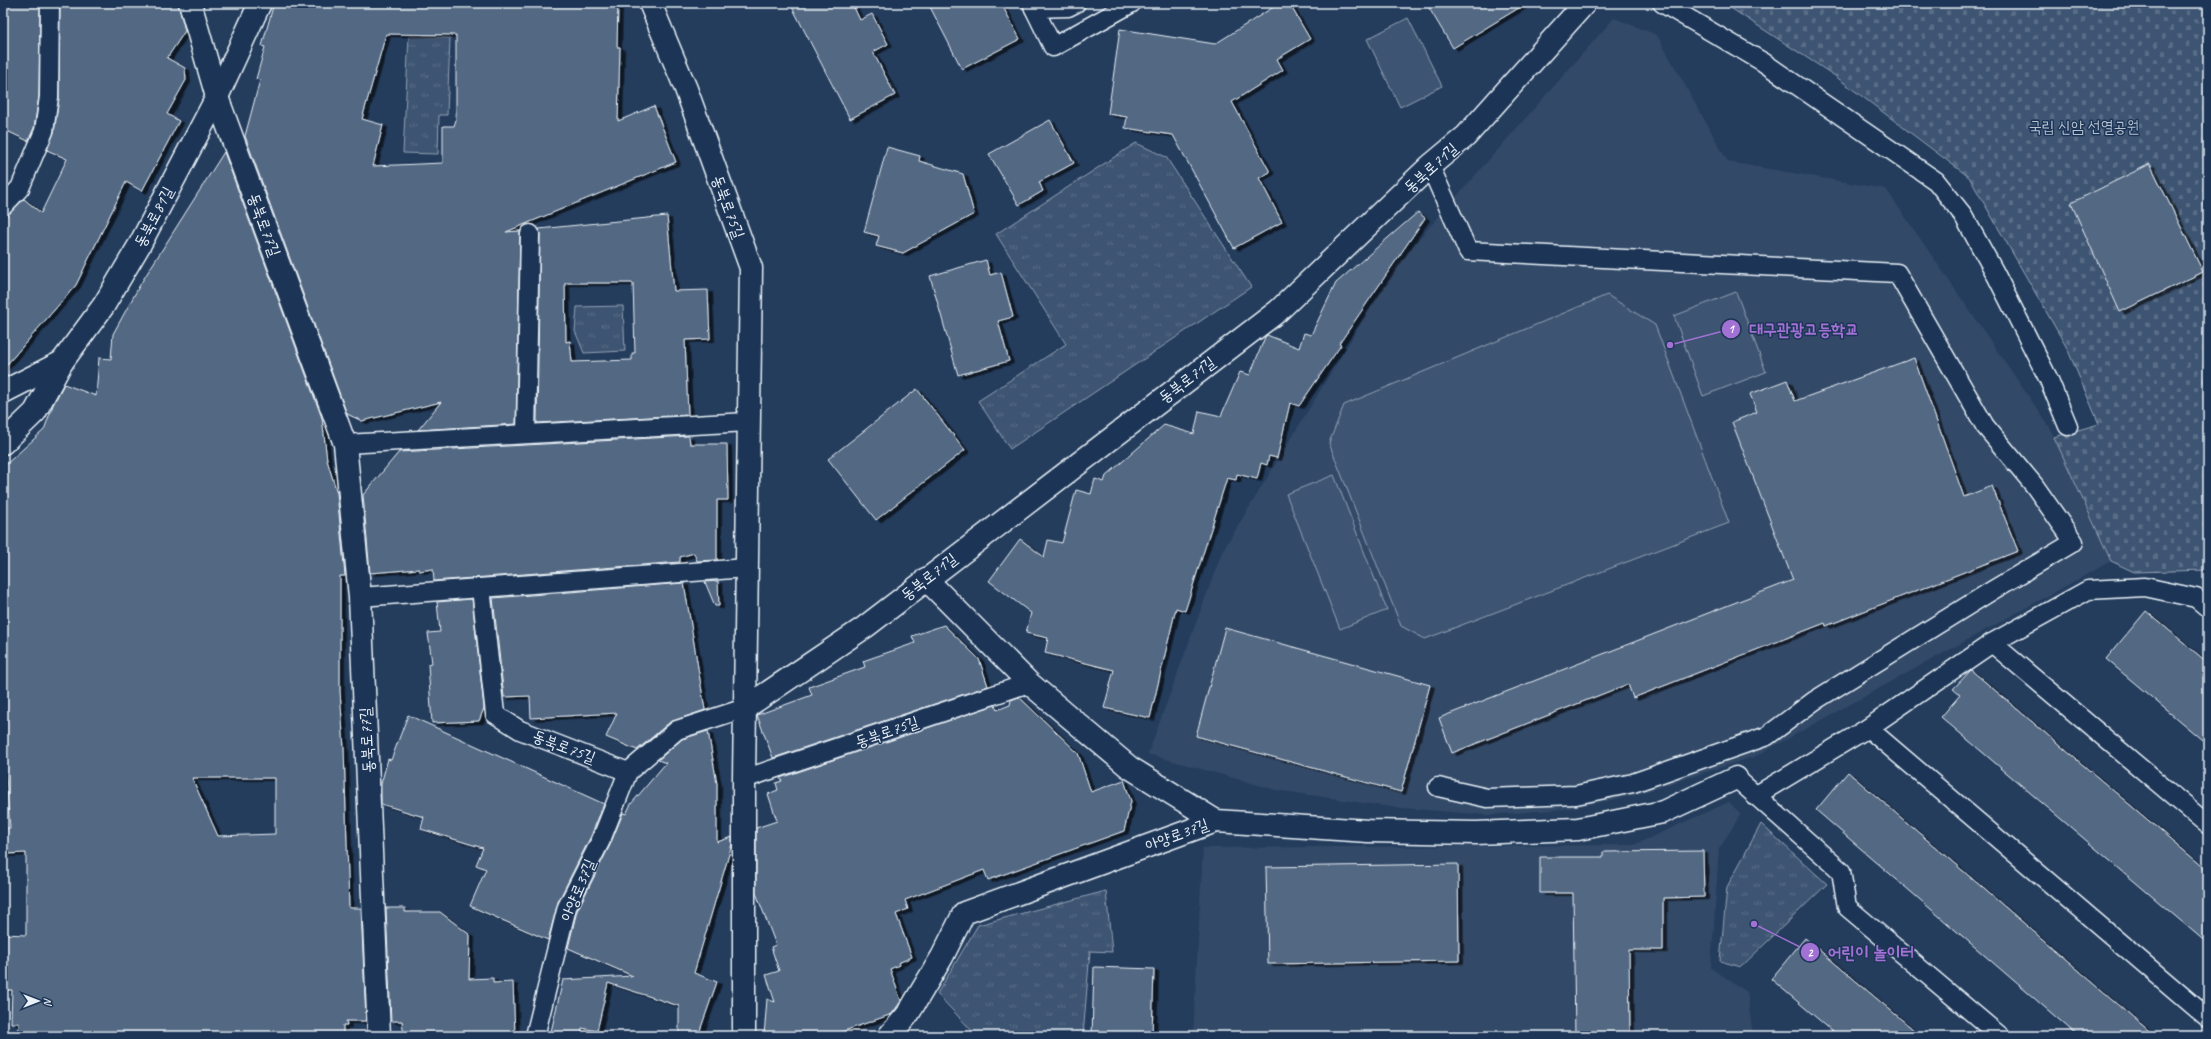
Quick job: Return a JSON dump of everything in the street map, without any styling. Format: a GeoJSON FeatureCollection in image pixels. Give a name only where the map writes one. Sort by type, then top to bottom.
{"type":"FeatureCollection","features":[{"type":"Feature","properties":{"kind":"street","name":"동북로77길"},"geometry":{"type":"LineString","coordinates":[[190,3],[217,97],[346,444],[360,596],[379,1036]]}},
{"type":"Feature","properties":{"kind":"street","name":"동북로81길"},"geometry":{"type":"LineString","coordinates":[[3,392],[62,362],[104,305],[140,244],[217,97],[260,3]]}},
{"type":"Feature","properties":{"kind":"street","name":"동북로75길"},"geometry":{"type":"LineString","coordinates":[[650,3],[686,89],[751,268],[744,779],[744,1036]]}},
{"type":"Feature","properties":{"kind":"street","name":"동북로71길"},"geometry":{"type":"LineString","coordinates":[[745,708],[865,627],[1278,311],[1430,166],[1466,136],[1585,3]]}},
{"type":"Feature","properties":{"kind":"street"},"geometry":{"type":"LineString","coordinates":[[3,443],[35,412],[62,362]]}},
{"type":"Feature","properties":{"kind":"street","name":"아양로37길"},"geometry":{"type":"LineString","coordinates":[[926,579],[1029,683],[1129,766],[1216,821]]}},
{"type":"Feature","properties":{"kind":"street"},"geometry":{"type":"LineString","coordinates":[[1216,821],[1368,831],[1476,833],[1578,829],[1663,812],[1736,778]]}},
{"type":"Feature","properties":{"kind":"street","name":"아양로37길"},"geometry":{"type":"LineString","coordinates":[[889,1036],[908,1014],[942,957],[964,913],[1216,821]]}},
{"type":"Feature","properties":{"kind":"lane"},"geometry":{"type":"LineString","coordinates":[[3,206],[20,188],[44,131],[49,97],[50,3]]}},
{"type":"Feature","properties":{"kind":"lane"},"geometry":{"type":"LineString","coordinates":[[1076,3],[1068,7],[1033,6],[1053,47],[1132,3]]}},
{"type":"Feature","properties":{"kind":"lane"},"geometry":{"type":"LineString","coordinates":[[1662,3],[1763,62],[1936,181],[1963,215],[1994,271],[2048,380],[2068,426]]}},
{"type":"Feature","properties":{"kind":"lane"},"geometry":{"type":"LineString","coordinates":[[1430,166],[1468,251],[1897,273],[1985,426],[2034,485],[2074,542],[1993,590],[1820,697],[1767,736],[1634,783],[1576,794],[1487,798],[1438,787]]}},
{"type":"Feature","properties":{"kind":"lane"},"geometry":{"type":"LineString","coordinates":[[526,434],[530,234]]}},
{"type":"Feature","properties":{"kind":"lane"},"geometry":{"type":"LineString","coordinates":[[346,444],[748,422]]}},
{"type":"Feature","properties":{"kind":"lane"},"geometry":{"type":"LineString","coordinates":[[360,596],[746,568]]}},
{"type":"Feature","properties":{"kind":"lane"},"geometry":{"type":"LineString","coordinates":[[1755,796],[1868,728],[1992,643],[2088,590],[2144,587],[2196,598],[2208,608]]}},
{"type":"Feature","properties":{"kind":"lane","name":"동북로75길"},"geometry":{"type":"LineString","coordinates":[[481,588],[494,714],[520,730],[628,772]]}},
{"type":"Feature","properties":{"kind":"lane"},"geometry":{"type":"LineString","coordinates":[[1992,643],[2208,825]]}},
{"type":"Feature","properties":{"kind":"lane","name":"동북로75길"},"geometry":{"type":"LineString","coordinates":[[744,779],[1029,683]]}},
{"type":"Feature","properties":{"kind":"lane"},"geometry":{"type":"LineString","coordinates":[[628,772],[677,730],[745,708]]}},
{"type":"Feature","properties":{"kind":"lane"},"geometry":{"type":"LineString","coordinates":[[1868,728],[2208,1018]]}},
{"type":"Feature","properties":{"kind":"lane","name":"아양로37길"},"geometry":{"type":"LineString","coordinates":[[535,1036],[567,907],[601,840],[628,772]]}},
{"type":"Feature","properties":{"kind":"lane"},"geometry":{"type":"LineString","coordinates":[[1736,778],[1841,871],[1847,907],[2000,1036]]}},
{"type":"Feature","properties":{"kind":"shaded area"},"geometry":{"type":"Polygon","coordinates":[[[1614,18],[1657,35],[1728,162],[1886,189],[2049,426],[2111,561],[1756,756],[1632,796],[1565,809],[1488,815],[1391,807],[1276,790],[1148,754],[1222,552],[1397,264],[1614,18]]]}},
{"type":"Feature","properties":{"kind":"shaded area"},"geometry":{"type":"Polygon","coordinates":[[[1729,802],[1741,814],[1719,849],[1711,968],[1747,992],[1753,1036],[1193,1036],[1203,848],[1634,845],[1729,802]]]}},
{"type":"Feature","properties":{"kind":"green space","name":"국립 신암 선열공원"},"geometry":{"type":"Polygon","coordinates":[[[1723,3],[2208,3],[2208,570],[2134,572],[2111,561],[2054,437],[2099,424],[2067,348],[1969,177],[1835,76],[1723,3]]]}},
{"type":"Feature","properties":{"kind":"green space"},"geometry":{"type":"Polygon","coordinates":[[[1408,18],[1442,86],[1400,107],[1367,39],[1408,18]]]}},
{"type":"Feature","properties":{"kind":"green space"},"geometry":{"type":"Polygon","coordinates":[[[409,36],[450,38],[447,115],[439,115],[438,154],[403,153],[409,36]]]}},
{"type":"Feature","properties":{"kind":"green space"},"geometry":{"type":"Polygon","coordinates":[[[1136,143],[1166,157],[1251,287],[1010,449],[978,401],[1066,344],[996,234],[1136,143]]]}},
{"type":"Feature","properties":{"kind":"green space"},"geometry":{"type":"Polygon","coordinates":[[[1736,292],[1766,372],[1703,396],[1674,316],[1736,292]]]}},
{"type":"Feature","properties":{"kind":"green space"},"geometry":{"type":"Polygon","coordinates":[[[1607,295],[1655,325],[1729,523],[1425,639],[1401,626],[1329,443],[1344,405],[1607,295]]]}},
{"type":"Feature","properties":{"kind":"green space"},"geometry":{"type":"Polygon","coordinates":[[[623,306],[625,351],[584,353],[575,331],[577,307],[623,306]]]}},
{"type":"Feature","properties":{"kind":"green space"},"geometry":{"type":"Polygon","coordinates":[[[1334,475],[1387,610],[1340,629],[1286,494],[1334,475]]]}},
{"type":"Feature","properties":{"kind":"green space"},"geometry":{"type":"Polygon","coordinates":[[[1761,824],[1827,884],[1741,967],[1720,961],[1727,887],[1761,824]]]}},
{"type":"Feature","properties":{"kind":"green space"},"geometry":{"type":"Polygon","coordinates":[[[1106,891],[1112,952],[1090,951],[1083,1036],[977,1036],[937,994],[978,925],[1106,891]]]}},
{"type":"Feature","properties":{"kind":"building"},"geometry":{"type":"Polygon","coordinates":[[[3,3],[40,3],[39,96],[34,128],[28,141],[3,129],[3,3]]]}},
{"type":"Feature","properties":{"kind":"building"},"geometry":{"type":"Polygon","coordinates":[[[60,3],[178,3],[185,31],[167,58],[185,68],[186,80],[167,114],[179,121],[142,191],[126,182],[76,285],[3,369],[3,216],[10,213],[24,199],[41,213],[67,159],[47,150],[54,133],[59,98],[60,3]]]}},
{"type":"Feature","properties":{"kind":"building"},"geometry":{"type":"Polygon","coordinates":[[[274,3],[618,3],[617,47],[620,47],[618,121],[654,106],[676,162],[506,232],[520,231],[516,424],[418,430],[441,402],[362,421],[347,414],[245,136],[260,80],[256,79],[265,47],[262,46],[274,3]],[[386,34],[362,119],[383,125],[373,166],[443,163],[443,126],[454,126],[456,120],[456,35],[386,34]]]}},
{"type":"Feature","properties":{"kind":"building"},"geometry":{"type":"Polygon","coordinates":[[[790,3],[852,3],[860,20],[872,14],[888,44],[873,52],[895,95],[850,119],[790,3]]]}},
{"type":"Feature","properties":{"kind":"building"},"geometry":{"type":"Polygon","coordinates":[[[928,3],[1001,3],[1020,39],[962,69],[928,3]]]}},
{"type":"Feature","properties":{"kind":"building"},"geometry":{"type":"Polygon","coordinates":[[[1280,3],[1289,3],[1310,39],[1277,59],[1283,70],[1232,102],[1270,172],[1259,178],[1282,222],[1234,248],[1173,135],[1125,128],[1127,117],[1108,114],[1120,29],[1215,44],[1280,3]]]}},
{"type":"Feature","properties":{"kind":"building"},"geometry":{"type":"Polygon","coordinates":[[[1426,3],[1527,3],[1453,48],[1426,3]]]}},
{"type":"Feature","properties":{"kind":"building"},"geometry":{"type":"Polygon","coordinates":[[[1050,120],[1074,163],[1039,182],[1043,191],[1019,205],[989,154],[1050,120]]]}},
{"type":"Feature","properties":{"kind":"building"},"geometry":{"type":"Polygon","coordinates":[[[887,147],[920,156],[919,161],[963,174],[974,214],[903,253],[876,246],[879,236],[864,232],[887,147]]]}},
{"type":"Feature","properties":{"kind":"building"},"geometry":{"type":"Polygon","coordinates":[[[224,152],[322,418],[327,460],[337,493],[345,576],[340,576],[340,691],[344,749],[349,908],[361,908],[366,1021],[346,1021],[347,1025],[343,1025],[343,1036],[18,1036],[19,1023],[11,1023],[12,990],[3,990],[3,934],[26,935],[26,853],[6,854],[6,828],[10,828],[3,738],[3,467],[44,430],[53,405],[64,384],[96,396],[99,358],[111,359],[113,334],[141,283],[224,152]],[[192,778],[218,836],[275,834],[275,778],[192,778]]]}},
{"type":"Feature","properties":{"kind":"building"},"geometry":{"type":"Polygon","coordinates":[[[2150,164],[2203,272],[2120,312],[2071,203],[2150,164]]]}},
{"type":"Feature","properties":{"kind":"building"},"geometry":{"type":"Polygon","coordinates":[[[1418,212],[1425,218],[1339,344],[1341,345],[1299,406],[1290,403],[1277,458],[1269,456],[1267,465],[1261,463],[1257,479],[1237,474],[1236,480],[1227,478],[1185,611],[1176,608],[1150,718],[1104,708],[1114,670],[1045,653],[1048,638],[1026,633],[1031,613],[989,581],[1020,539],[1044,557],[1048,540],[1062,543],[1076,490],[1091,494],[1095,479],[1104,482],[1106,476],[1164,425],[1194,434],[1199,411],[1221,416],[1240,372],[1250,375],[1265,337],[1267,335],[1299,348],[1304,333],[1311,335],[1336,283],[1418,212]]]}},
{"type":"Feature","properties":{"kind":"building"},"geometry":{"type":"Polygon","coordinates":[[[667,216],[674,291],[708,290],[710,339],[685,340],[688,415],[537,423],[539,229],[667,216]],[[565,283],[566,342],[570,341],[572,362],[632,360],[632,353],[635,353],[633,283],[565,283]]]}},
{"type":"Feature","properties":{"kind":"building"},"geometry":{"type":"Polygon","coordinates":[[[986,260],[990,275],[1001,272],[1013,317],[998,321],[1009,361],[958,375],[930,276],[986,260]]]}},
{"type":"Feature","properties":{"kind":"building"},"geometry":{"type":"Polygon","coordinates":[[[1914,358],[1964,497],[1992,486],[2018,551],[1826,626],[1825,623],[1633,698],[1628,684],[1452,753],[1439,718],[1793,580],[1732,422],[1757,412],[1750,394],[1787,380],[1795,401],[1914,358]]]}},
{"type":"Feature","properties":{"kind":"building"},"geometry":{"type":"Polygon","coordinates":[[[917,389],[965,450],[876,520],[828,459],[917,389]]]}},
{"type":"Feature","properties":{"kind":"building"},"geometry":{"type":"Polygon","coordinates":[[[689,436],[690,444],[727,444],[728,500],[717,500],[717,560],[697,561],[694,553],[680,557],[680,562],[434,581],[433,569],[370,573],[363,495],[399,452],[689,436]]]}},
{"type":"Feature","properties":{"kind":"building"},"geometry":{"type":"Polygon","coordinates":[[[718,581],[719,606],[715,606],[705,582],[718,581]]]}},
{"type":"Feature","properties":{"kind":"building"},"geometry":{"type":"Polygon","coordinates":[[[684,583],[705,710],[670,722],[637,750],[606,737],[617,713],[531,718],[530,696],[504,697],[493,598],[684,583]]]}},
{"type":"Feature","properties":{"kind":"building"},"geometry":{"type":"Polygon","coordinates":[[[472,599],[484,708],[479,721],[432,723],[428,664],[432,663],[428,633],[440,632],[437,602],[472,599]]]}},
{"type":"Feature","properties":{"kind":"building"},"geometry":{"type":"Polygon","coordinates":[[[2146,611],[2208,663],[2208,745],[2106,659],[2146,611]]]}},
{"type":"Feature","properties":{"kind":"building"},"geometry":{"type":"Polygon","coordinates":[[[944,625],[979,659],[988,686],[773,758],[757,715],[812,695],[809,687],[865,667],[863,661],[915,643],[912,636],[944,625]]]}},
{"type":"Feature","properties":{"kind":"building"},"geometry":{"type":"Polygon","coordinates":[[[1225,628],[1430,685],[1401,792],[1196,736],[1225,628]]]}},
{"type":"Feature","properties":{"kind":"building"},"geometry":{"type":"Polygon","coordinates":[[[1971,670],[2208,871],[2208,944],[1941,717],[1960,695],[1953,689],[1971,670]]]}},
{"type":"Feature","properties":{"kind":"building"},"geometry":{"type":"Polygon","coordinates":[[[1019,697],[1078,753],[1091,792],[1124,780],[1131,801],[1124,831],[988,880],[984,870],[905,900],[908,909],[896,914],[912,957],[898,963],[899,965],[890,969],[901,1001],[892,1014],[830,1036],[764,1036],[767,999],[775,1002],[766,975],[779,971],[771,947],[776,945],[756,893],[756,828],[777,821],[768,794],[778,790],[776,783],[782,781],[780,778],[995,705],[997,710],[1010,705],[1011,700],[1019,697]]]}},
{"type":"Feature","properties":{"kind":"building"},"geometry":{"type":"Polygon","coordinates":[[[408,715],[604,804],[591,836],[558,902],[548,940],[470,906],[486,869],[476,865],[483,848],[421,829],[424,817],[381,804],[381,784],[388,759],[391,760],[408,715]]]}},
{"type":"Feature","properties":{"kind":"building"},"geometry":{"type":"Polygon","coordinates":[[[708,731],[717,784],[717,842],[732,837],[732,844],[694,973],[717,982],[698,1036],[679,1036],[679,1006],[608,983],[597,1031],[582,1028],[581,1036],[550,1036],[563,980],[633,976],[568,948],[577,911],[610,845],[623,813],[626,814],[631,804],[666,763],[658,760],[682,739],[708,731]]]}},
{"type":"Feature","properties":{"kind":"building"},"geometry":{"type":"Polygon","coordinates":[[[1848,772],[2155,1036],[2078,1036],[1816,810],[1848,772]]]}},
{"type":"Feature","properties":{"kind":"building"},"geometry":{"type":"Polygon","coordinates":[[[1703,851],[1704,897],[1663,898],[1663,950],[1629,950],[1630,1036],[1575,1036],[1573,893],[1540,893],[1540,857],[1603,857],[1603,852],[1703,851]]]}},
{"type":"Feature","properties":{"kind":"building"},"geometry":{"type":"Polygon","coordinates":[[[1458,864],[1459,961],[1268,964],[1266,867],[1458,864]]]}},
{"type":"Feature","properties":{"kind":"building"},"geometry":{"type":"Polygon","coordinates":[[[386,908],[405,908],[405,912],[440,912],[470,935],[469,979],[493,978],[493,983],[513,982],[515,1036],[404,1036],[402,1021],[391,1021],[386,908]]]}},
{"type":"Feature","properties":{"kind":"building"},"geometry":{"type":"Polygon","coordinates":[[[1805,938],[1921,1036],[1838,1036],[1771,979],[1805,938]]]}},
{"type":"Feature","properties":{"kind":"building"},"geometry":{"type":"Polygon","coordinates":[[[1094,967],[1154,969],[1152,1036],[1092,1036],[1094,967]]]}},
{"type":"Feature","properties":{"kind":"place","name":"대구관광고등학교"},"geometry":{"type":"Point","coordinates":[1670,345]}},
{"type":"Feature","properties":{"kind":"place","name":"어린이 놀이터"},"geometry":{"type":"Point","coordinates":[1754,924]}}]}
